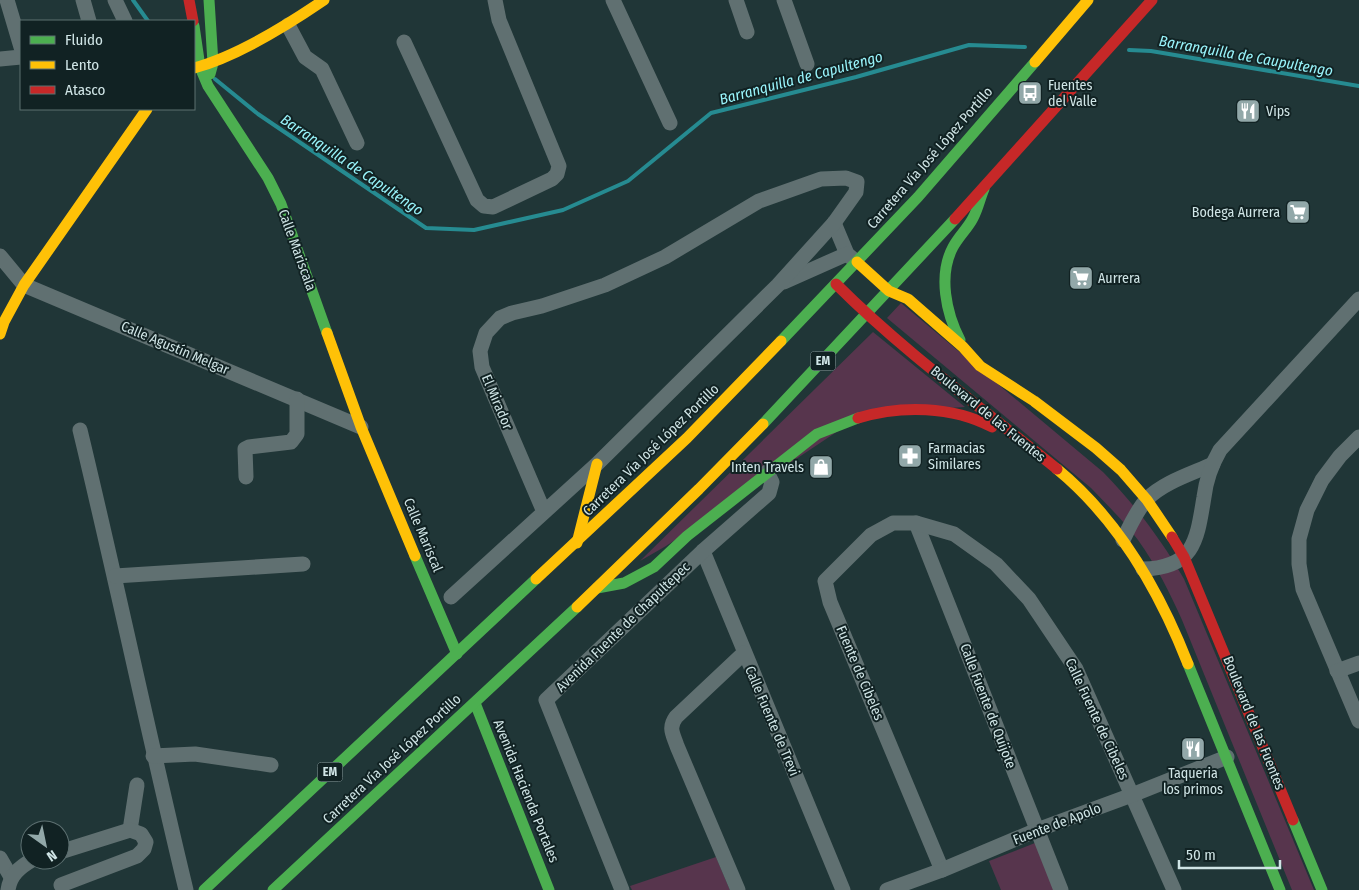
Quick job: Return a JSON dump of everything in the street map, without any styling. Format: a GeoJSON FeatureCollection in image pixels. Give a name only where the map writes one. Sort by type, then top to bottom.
{"type":"FeatureCollection","features":[{"type":"Feature","properties":{"kind":"main road"},"geometry":{"type":"LineString","coordinates":[[190,0],[193,20]]}},
{"type":"Feature","properties":{"kind":"main road","name":"Calle Mariscala"},"geometry":{"type":"LineString","coordinates":[[203,66],[209,0]]}},
{"type":"Feature","properties":{"kind":"main road"},"geometry":{"type":"LineString","coordinates":[[203,66],[288,25],[324,0]]}},
{"type":"Feature","properties":{"kind":"main road","name":"Carretera Vía José López Portillo"},"geometry":{"type":"LineString","coordinates":[[273,890],[597,588],[699,488],[867,315],[985,188],[1152,0]]}},
{"type":"Feature","properties":{"kind":"main road","name":"Carretera Vía José López Portillo"},"geometry":{"type":"LineString","coordinates":[[204,890],[687,438],[836,284],[852,258],[924,189],[1086,2]]}},
{"type":"Feature","properties":{"kind":"main road","name":"Calle Mariscala"},"geometry":{"type":"LineString","coordinates":[[195,30],[208,86],[268,178],[281,204],[361,427]]}},
{"type":"Feature","properties":{"kind":"main road"},"geometry":{"type":"LineString","coordinates":[[0,334],[4,322],[24,285],[146,110]]}},
{"type":"Feature","properties":{"kind":"main road"},"geometry":{"type":"LineString","coordinates":[[963,347],[952,325],[947,303],[946,279],[949,256],[973,218],[985,188]]}},
{"type":"Feature","properties":{"kind":"main road"},"geometry":{"type":"LineString","coordinates":[[852,258],[889,291]]}},
{"type":"Feature","properties":{"kind":"main road"},"geometry":{"type":"LineString","coordinates":[[836,284],[867,315]]}},
{"type":"Feature","properties":{"kind":"main road","name":"Boulevard de las Fuentes"},"geometry":{"type":"LineString","coordinates":[[889,291],[908,299],[963,347],[980,366],[1034,400],[1096,448],[1121,470],[1167,527],[1184,557],[1322,890]]}},
{"type":"Feature","properties":{"kind":"main road","name":"Boulevard de las Fuentes"},"geometry":{"type":"LineString","coordinates":[[867,315],[960,393],[1030,446],[1082,492],[1123,540],[1144,569],[1174,628],[1280,890]]}},
{"type":"Feature","properties":{"kind":"main road"},"geometry":{"type":"LineString","coordinates":[[597,588],[624,583],[654,567],[687,536],[817,434],[867,415],[930,410],[974,418],[1030,446]]}},
{"type":"Feature","properties":{"kind":"main road","name":"Calle Mariscal"},"geometry":{"type":"LineString","coordinates":[[361,427],[457,654]]}},
{"type":"Feature","properties":{"kind":"main road"},"geometry":{"type":"LineString","coordinates":[[577,542],[597,464]]}},
{"type":"Feature","properties":{"kind":"main road","name":"Avenida Hacienda Portales"},"geometry":{"type":"LineString","coordinates":[[475,703],[549,890]]}},
{"type":"Feature","properties":{"kind":"street"},"geometry":{"type":"LineString","coordinates":[[7,0],[20,44]]}},
{"type":"Feature","properties":{"kind":"street"},"geometry":{"type":"LineString","coordinates":[[83,0],[89,20]]}},
{"type":"Feature","properties":{"kind":"street"},"geometry":{"type":"LineString","coordinates":[[115,0],[125,20]]}},
{"type":"Feature","properties":{"kind":"street"},"geometry":{"type":"LineString","coordinates":[[404,42],[478,200],[484,206],[494,208],[552,180],[557,174],[559,166],[499,20],[495,0]]}},
{"type":"Feature","properties":{"kind":"street"},"geometry":{"type":"LineString","coordinates":[[613,0],[670,123]]}},
{"type":"Feature","properties":{"kind":"street"},"geometry":{"type":"LineString","coordinates":[[736,0],[747,32]]}},
{"type":"Feature","properties":{"kind":"street"},"geometry":{"type":"LineString","coordinates":[[784,0],[807,64]]}},
{"type":"Feature","properties":{"kind":"street"},"geometry":{"type":"LineString","coordinates":[[1068,0],[1086,2]]}},
{"type":"Feature","properties":{"kind":"street"},"geometry":{"type":"LineString","coordinates":[[288,25],[305,57],[322,69],[357,143]]}},
{"type":"Feature","properties":{"kind":"street"},"geometry":{"type":"LineString","coordinates":[[0,59],[20,57]]}},
{"type":"Feature","properties":{"kind":"street","name":"El Mirador"},"geometry":{"type":"LineString","coordinates":[[846,178],[857,182],[856,192],[834,223],[778,285],[597,464],[544,512],[482,367],[480,351],[486,333],[500,318],[605,285],[665,258],[759,201],[821,179],[846,178]]}},
{"type":"Feature","properties":{"kind":"street"},"geometry":{"type":"LineString","coordinates":[[778,285],[852,258],[834,223]]}},
{"type":"Feature","properties":{"kind":"street","name":"Calle Agustín Melgar"},"geometry":{"type":"LineString","coordinates":[[0,256],[24,285],[361,427]]}},
{"type":"Feature","properties":{"kind":"street"},"geometry":{"type":"LineString","coordinates":[[1144,569],[1157,569],[1171,565],[1184,557],[1198,535],[1204,495],[1213,464],[1220,450],[1230,437],[1358,304]]}},
{"type":"Feature","properties":{"kind":"street"},"geometry":{"type":"LineString","coordinates":[[246,477],[245,449],[291,442],[295,439],[297,434],[296,399]]}},
{"type":"Feature","properties":{"kind":"street"},"geometry":{"type":"LineString","coordinates":[[80,430],[115,576],[153,756],[186,890]]}},
{"type":"Feature","properties":{"kind":"street"},"geometry":{"type":"LineString","coordinates":[[1359,437],[1340,456],[1322,480],[1307,510],[1299,539],[1299,564],[1303,589],[1359,721]]}},
{"type":"Feature","properties":{"kind":"street"},"geometry":{"type":"LineString","coordinates":[[1123,540],[1147,500],[1161,488],[1213,464]]}},
{"type":"Feature","properties":{"kind":"street","name":"Avenida Fuente de Chapultepec"},"geometry":{"type":"LineString","coordinates":[[622,890],[546,700],[703,551],[769,494],[772,482],[768,472]]}},
{"type":"Feature","properties":{"kind":"street"},"geometry":{"type":"LineString","coordinates":[[451,597],[544,512]]}},
{"type":"Feature","properties":{"kind":"street","name":"Fuente de Cibeles"},"geometry":{"type":"LineString","coordinates":[[916,523],[893,523],[871,535],[825,581],[830,602],[942,870]]}},
{"type":"Feature","properties":{"kind":"street","name":"Calle Fuente de Cibeles"},"geometry":{"type":"LineString","coordinates":[[916,523],[954,534],[996,564],[1029,599],[1076,669],[1174,890]]}},
{"type":"Feature","properties":{"kind":"street","name":"Calle Fuente de Quijote"},"geometry":{"type":"LineString","coordinates":[[916,523],[1061,890]]}},
{"type":"Feature","properties":{"kind":"street","name":"Calle Fuente de Trevi"},"geometry":{"type":"LineString","coordinates":[[703,551],[843,890]]}},
{"type":"Feature","properties":{"kind":"street"},"geometry":{"type":"LineString","coordinates":[[115,576],[302,564]]}},
{"type":"Feature","properties":{"kind":"street"},"geometry":{"type":"LineString","coordinates":[[738,890],[678,746],[671,724],[744,652]]}},
{"type":"Feature","properties":{"kind":"street"},"geometry":{"type":"LineString","coordinates":[[1337,671],[1359,662]]}},
{"type":"Feature","properties":{"kind":"street"},"geometry":{"type":"LineString","coordinates":[[153,756],[195,754],[271,765]]}},
{"type":"Feature","properties":{"kind":"street","name":"Fuente de Apolo"},"geometry":{"type":"LineString","coordinates":[[887,890],[1226,757]]}},
{"type":"Feature","properties":{"kind":"street"},"geometry":{"type":"LineString","coordinates":[[130,830],[137,785]]}},
{"type":"Feature","properties":{"kind":"street"},"geometry":{"type":"LineString","coordinates":[[61,885],[137,856],[144,849],[146,842],[140,834],[130,830],[70,849]]}},
{"type":"Feature","properties":{"kind":"street"},"geometry":{"type":"LineString","coordinates":[[0,858],[10,884]]}},
{"type":"Feature","properties":{"kind":"street"},"geometry":{"type":"LineString","coordinates":[[10,884],[20,867]]}},
{"type":"Feature","properties":{"kind":"shaded area"},"geometry":{"type":"Polygon","coordinates":[[[901,303],[1103,472],[1157,536],[1184,579],[1314,890],[1292,890],[1182,620],[1151,559],[1138,540],[1091,488],[887,318],[901,303]]]}},
{"type":"Feature","properties":{"kind":"shaded area"},"geometry":{"type":"Polygon","coordinates":[[[873,332],[965,407],[865,413],[666,546],[640,561],[873,332]]]}},
{"type":"Feature","properties":{"kind":"shaded area"},"geometry":{"type":"Polygon","coordinates":[[[1035,843],[1054,890],[1001,890],[989,861],[1035,843]]]}},
{"type":"Feature","properties":{"kind":"shaded area"},"geometry":{"type":"Polygon","coordinates":[[[716,857],[730,890],[632,890],[630,886],[716,857]]]}},
{"type":"Feature","properties":{"kind":"waterway","name":"Barranquilla de Capultengo"},"geometry":{"type":"LineString","coordinates":[[133,0],[147,20]]}},
{"type":"Feature","properties":{"kind":"waterway","name":"Barranquilla de Capultengo"},"geometry":{"type":"LineString","coordinates":[[215,79],[258,114],[426,228],[474,230],[563,210],[628,181],[711,113],[856,77],[969,45],[1025,47]]}},
{"type":"Feature","properties":{"kind":"waterway","name":"Barranquilla de Caupultengo"},"geometry":{"type":"LineString","coordinates":[[1129,50],[1151,51],[1359,86]]}},
{"type":"Feature","properties":{"kind":"traffic: fast"},"geometry":{"type":"LineString","coordinates":[[209,0],[213,63],[210,74]]}},
{"type":"Feature","properties":{"kind":"traffic: fast"},"geometry":{"type":"LineString","coordinates":[[195,33],[200,67],[208,86],[268,178],[281,204],[327,333]]}},
{"type":"Feature","properties":{"kind":"traffic: fast"},"geometry":{"type":"LineString","coordinates":[[781,341],[918,197],[1035,62]]}},
{"type":"Feature","properties":{"kind":"traffic: fast"},"geometry":{"type":"LineString","coordinates":[[960,340],[948,306],[945,282],[946,270],[948,258],[953,247],[973,218],[984,189]]}},
{"type":"Feature","properties":{"kind":"traffic: fast"},"geometry":{"type":"LineString","coordinates":[[763,424],[955,219]]}},
{"type":"Feature","properties":{"kind":"traffic: fast"},"geometry":{"type":"LineString","coordinates":[[597,588],[624,583],[654,567],[687,536],[817,434],[858,418]]}},
{"type":"Feature","properties":{"kind":"traffic: fast"},"geometry":{"type":"LineString","coordinates":[[415,556],[457,654]]}},
{"type":"Feature","properties":{"kind":"traffic: fast"},"geometry":{"type":"LineString","coordinates":[[204,890],[536,579]]}},
{"type":"Feature","properties":{"kind":"traffic: fast"},"geometry":{"type":"LineString","coordinates":[[273,890],[577,607]]}},
{"type":"Feature","properties":{"kind":"traffic: fast"},"geometry":{"type":"LineString","coordinates":[[1188,664],[1280,890]]}},
{"type":"Feature","properties":{"kind":"traffic: fast"},"geometry":{"type":"LineString","coordinates":[[475,703],[549,890]]}},
{"type":"Feature","properties":{"kind":"traffic: fast"},"geometry":{"type":"LineString","coordinates":[[1293,820],[1322,890]]}},
{"type":"Feature","properties":{"kind":"traffic: slow"},"geometry":{"type":"LineString","coordinates":[[195,68],[211,63],[244,48],[278,30],[324,0]]}},
{"type":"Feature","properties":{"kind":"traffic: slow"},"geometry":{"type":"LineString","coordinates":[[1035,62],[1088,0]]}},
{"type":"Feature","properties":{"kind":"traffic: slow"},"geometry":{"type":"LineString","coordinates":[[0,334],[4,322],[24,285],[146,110]]}},
{"type":"Feature","properties":{"kind":"traffic: slow"},"geometry":{"type":"LineString","coordinates":[[857,262],[889,291],[908,299],[963,347],[980,366],[1034,401],[1096,448],[1121,470],[1147,500],[1172,537]]}},
{"type":"Feature","properties":{"kind":"traffic: slow"},"geometry":{"type":"LineString","coordinates":[[327,333],[361,427],[415,556]]}},
{"type":"Feature","properties":{"kind":"traffic: slow"},"geometry":{"type":"LineString","coordinates":[[536,579],[687,438],[781,341]]}},
{"type":"Feature","properties":{"kind":"traffic: slow"},"geometry":{"type":"LineString","coordinates":[[577,607],[763,424]]}},
{"type":"Feature","properties":{"kind":"traffic: slow"},"geometry":{"type":"LineString","coordinates":[[577,543],[597,464]]}},
{"type":"Feature","properties":{"kind":"traffic: slow"},"geometry":{"type":"LineString","coordinates":[[1057,469],[1100,511],[1135,558],[1164,609],[1188,664]]}},
{"type":"Feature","properties":{"kind":"traffic: jam"},"geometry":{"type":"LineString","coordinates":[[189,0],[193,20]]}},
{"type":"Feature","properties":{"kind":"traffic: jam"},"geometry":{"type":"LineString","coordinates":[[955,219],[1152,0]]}},
{"type":"Feature","properties":{"kind":"traffic: jam"},"geometry":{"type":"LineString","coordinates":[[836,284],[916,356],[1057,469]]}},
{"type":"Feature","properties":{"kind":"traffic: jam"},"geometry":{"type":"LineString","coordinates":[[858,418],[891,411],[943,411],[977,420],[992,427]]}},
{"type":"Feature","properties":{"kind":"traffic: jam"},"geometry":{"type":"LineString","coordinates":[[1172,537],[1184,557],[1293,820]]}},
{"type":"Feature","properties":{"kind":"place","name":"Fuentes del Valle"},"geometry":{"type":"Point","coordinates":[1030,93]}},
{"type":"Feature","properties":{"kind":"place","name":"Vips"},"geometry":{"type":"Point","coordinates":[1248,111]}},
{"type":"Feature","properties":{"kind":"place","name":"Bodega Aurrera"},"geometry":{"type":"Point","coordinates":[1298,212]}},
{"type":"Feature","properties":{"kind":"place","name":"Aurrera"},"geometry":{"type":"Point","coordinates":[1081,278]}},
{"type":"Feature","properties":{"kind":"place","name":"Farmacias Similares"},"geometry":{"type":"Point","coordinates":[910,456]}},
{"type":"Feature","properties":{"kind":"place","name":"Inten Travels"},"geometry":{"type":"Point","coordinates":[821,467]}},
{"type":"Feature","properties":{"kind":"place","name":"Taqueria los primos"},"geometry":{"type":"Point","coordinates":[1193,749]}}]}
